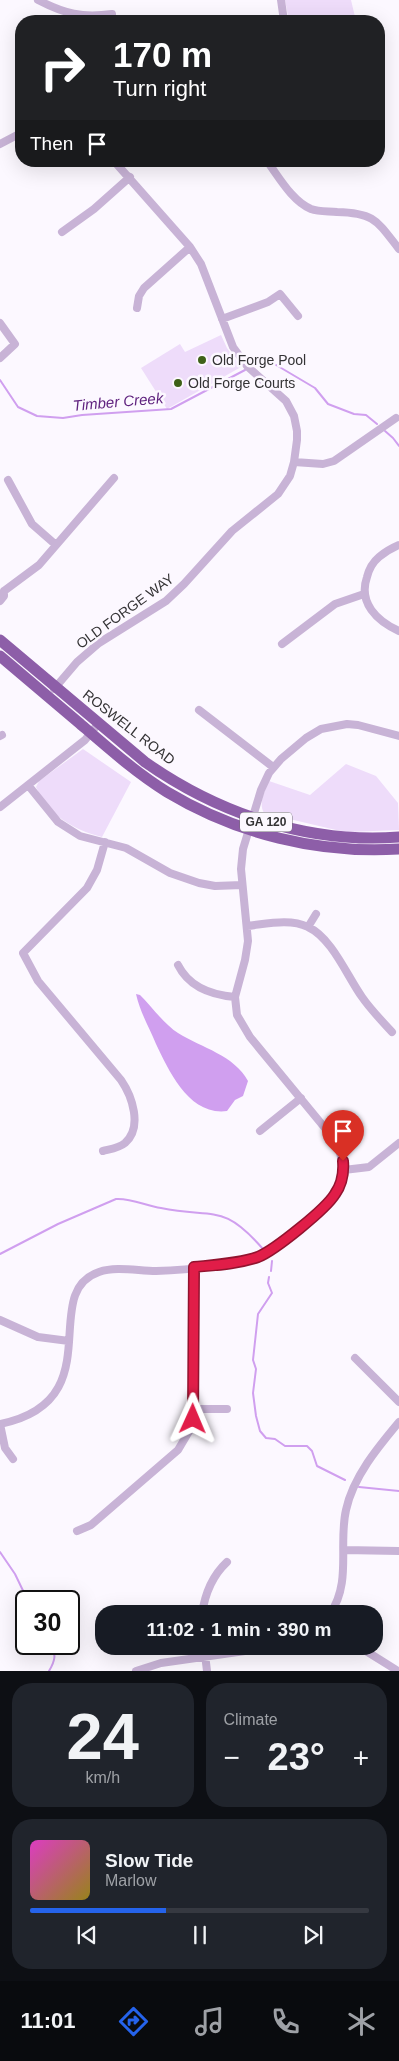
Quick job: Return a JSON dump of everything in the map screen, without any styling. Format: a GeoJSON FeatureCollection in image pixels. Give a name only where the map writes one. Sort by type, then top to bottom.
{"type":"FeatureCollection","features":[{"type":"Feature","properties":{"kind":"highway","name":"ROSWELL ROAD"},"geometry":{"type":"LineString","coordinates":[[0,640],[56,687],[124,761],[166,791],[208,814],[248,830],[300,843],[363,850],[399,849]]}},
{"type":"Feature","properties":{"kind":"highway","name":"ROSWELL ROAD"},"geometry":{"type":"LineString","coordinates":[[0,656],[48,697],[163,775],[212,802],[252,818],[290,829],[333,836],[399,837]]}},
{"type":"Feature","properties":{"kind":"street"},"geometry":{"type":"LineString","coordinates":[[38,0],[75,15]]}},
{"type":"Feature","properties":{"kind":"street"},"geometry":{"type":"LineString","coordinates":[[281,0],[283,15]]}},
{"type":"Feature","properties":{"kind":"street"},"geometry":{"type":"LineString","coordinates":[[102,15],[112,14]]}},
{"type":"Feature","properties":{"kind":"street"},"geometry":{"type":"LineString","coordinates":[[0,144],[15,136]]}},
{"type":"Feature","properties":{"kind":"street","name":"OLD FORGE WAY"},"geometry":{"type":"LineString","coordinates":[[48,697],[78,662],[99,643],[166,600],[184,584],[232,531],[278,494],[287,482],[294,462],[298,431],[292,410],[280,393],[241,359],[233,347],[201,264],[190,247],[120,167]]}},
{"type":"Feature","properties":{"kind":"street"},"geometry":{"type":"LineString","coordinates":[[272,167],[304,205],[312,210],[358,212],[368,216],[382,228],[399,249]]}},
{"type":"Feature","properties":{"kind":"street"},"geometry":{"type":"LineString","coordinates":[[62,232],[94,209],[130,177]]}},
{"type":"Feature","properties":{"kind":"street"},"geometry":{"type":"LineString","coordinates":[[137,308],[139,296],[144,288],[190,247]]}},
{"type":"Feature","properties":{"kind":"street"},"geometry":{"type":"LineString","coordinates":[[222,318],[268,302],[280,294],[298,316]]}},
{"type":"Feature","properties":{"kind":"street"},"geometry":{"type":"LineString","coordinates":[[0,323],[15,344],[0,358]]}},
{"type":"Feature","properties":{"kind":"street"},"geometry":{"type":"LineString","coordinates":[[294,462],[324,464],[334,461],[396,418]]}},
{"type":"Feature","properties":{"kind":"street"},"geometry":{"type":"LineString","coordinates":[[0,601],[4,596],[2,591],[35,568],[114,478]]}},
{"type":"Feature","properties":{"kind":"street"},"geometry":{"type":"LineString","coordinates":[[8,480],[32,524],[56,544]]}},
{"type":"Feature","properties":{"kind":"street"},"geometry":{"type":"LineString","coordinates":[[399,545],[378,558],[369,569],[364,584],[364,594],[369,608],[378,619],[399,631]]}},
{"type":"Feature","properties":{"kind":"street"},"geometry":{"type":"LineString","coordinates":[[282,644],[335,604],[364,594]]}},
{"type":"Feature","properties":{"kind":"street"},"geometry":{"type":"LineString","coordinates":[[199,710],[273,767]]}},
{"type":"Feature","properties":{"kind":"street"},"geometry":{"type":"LineString","coordinates":[[13,1459],[5,1448],[0,1424],[32,1413],[52,1396],[64,1377],[69,1355],[70,1311],[74,1297],[82,1283],[93,1274],[112,1269],[159,1271],[237,1263],[256,1258],[270,1250],[328,1203],[338,1189],[344,1170],[334,1139],[240,1022],[237,1015],[235,997],[247,951],[242,860],[248,830],[261,790],[273,767],[306,738],[329,727],[358,725],[399,736]]}},
{"type":"Feature","properties":{"kind":"street"},"geometry":{"type":"LineString","coordinates":[[0,807],[85,740],[95,729]]}},
{"type":"Feature","properties":{"kind":"street"},"geometry":{"type":"LineString","coordinates":[[28,785],[62,826],[80,836],[126,848],[170,873],[199,883],[215,886],[242,885]]}},
{"type":"Feature","properties":{"kind":"street"},"geometry":{"type":"LineString","coordinates":[[103,1151],[121,1146],[132,1134],[134,1114],[130,1094],[121,1080],[38,981],[23,953],[87,888],[97,870],[105,842]]}},
{"type":"Feature","properties":{"kind":"street"},"geometry":{"type":"LineString","coordinates":[[308,927],[316,914]]}},
{"type":"Feature","properties":{"kind":"street"},"geometry":{"type":"LineString","coordinates":[[247,926],[283,922],[298,923],[317,932],[329,946],[363,999],[392,1032]]}},
{"type":"Feature","properties":{"kind":"street"},"geometry":{"type":"LineString","coordinates":[[178,965],[187,979],[205,991],[235,997]]}},
{"type":"Feature","properties":{"kind":"street"},"geometry":{"type":"LineString","coordinates":[[260,1131],[301,1098]]}},
{"type":"Feature","properties":{"kind":"street"},"geometry":{"type":"LineString","coordinates":[[344,1170],[369,1167],[399,1144]]}},
{"type":"Feature","properties":{"kind":"street"},"geometry":{"type":"LineString","coordinates":[[77,1531],[91,1525],[178,1450],[191,1428],[194,1409],[194,1267]]}},
{"type":"Feature","properties":{"kind":"street"},"geometry":{"type":"LineString","coordinates":[[0,1320],[38,1337],[70,1340]]}},
{"type":"Feature","properties":{"kind":"street"},"geometry":{"type":"LineString","coordinates":[[355,1358],[399,1402]]}},
{"type":"Feature","properties":{"kind":"street"},"geometry":{"type":"LineString","coordinates":[[194,1409],[227,1409]]}},
{"type":"Feature","properties":{"kind":"street"},"geometry":{"type":"LineString","coordinates":[[334,1605],[341,1590],[345,1518],[351,1492],[370,1460],[399,1422]]}},
{"type":"Feature","properties":{"kind":"street"},"geometry":{"type":"LineString","coordinates":[[344,1550],[399,1551]]}},
{"type":"Feature","properties":{"kind":"street"},"geometry":{"type":"LineString","coordinates":[[205,1605],[216,1572],[227,1562]]}},
{"type":"Feature","properties":{"kind":"street"},"geometry":{"type":"LineString","coordinates":[[136,1671],[161,1663],[219,1655]]}},
{"type":"Feature","properties":{"kind":"street"},"geometry":{"type":"LineString","coordinates":[[372,1655],[398,1671]]}},
{"type":"Feature","properties":{"kind":"street"},"geometry":{"type":"LineString","coordinates":[[206,1657],[207,1671]]}},
{"type":"Feature","properties":{"kind":"shaded area"},"geometry":{"type":"Polygon","coordinates":[[[285,0],[351,0],[355,15],[288,15],[285,0]]]}},
{"type":"Feature","properties":{"kind":"shaded area"},"geometry":{"type":"Polygon","coordinates":[[[221,335],[227,348],[241,367],[167,409],[141,368],[180,344],[185,352],[221,335]]]}},
{"type":"Feature","properties":{"kind":"shaded area"},"geometry":{"type":"Polygon","coordinates":[[[83,749],[131,782],[102,837],[82,830],[63,820],[47,806],[36,787],[39,781],[83,749]]]}},
{"type":"Feature","properties":{"kind":"shaded area"},"geometry":{"type":"Polygon","coordinates":[[[346,764],[376,776],[398,803],[399,830],[348,832],[264,813],[262,801],[269,781],[310,795],[346,764]]]}},
{"type":"Feature","properties":{"kind":"shaded area"},"geometry":{"type":"Polygon","coordinates":[[[136,994],[140,995],[173,1030],[226,1058],[242,1072],[248,1081],[243,1096],[235,1100],[227,1111],[214,1111],[202,1106],[182,1090],[161,1055],[142,1013],[136,994]]]}},
{"type":"Feature","properties":{"kind":"waterway","name":"Timber Creek"},"geometry":{"type":"LineString","coordinates":[[255,365],[266,359],[315,388],[328,404],[354,414],[366,415],[377,424]]}},
{"type":"Feature","properties":{"kind":"waterway","name":"Timber Creek"},"geometry":{"type":"LineString","coordinates":[[0,380],[18,407],[37,416],[63,418],[171,409],[245,370]]}},
{"type":"Feature","properties":{"kind":"waterway","name":"Timber Creek"},"geometry":{"type":"LineString","coordinates":[[385,431],[399,446]]}},
{"type":"Feature","properties":{"kind":"waterway"},"geometry":{"type":"LineString","coordinates":[[0,1254],[58,1224],[116,1199],[227,1218],[249,1234],[263,1249]]}},
{"type":"Feature","properties":{"kind":"waterway"},"geometry":{"type":"LineString","coordinates":[[271,1271],[272,1261]]}},
{"type":"Feature","properties":{"kind":"waterway"},"geometry":{"type":"LineString","coordinates":[[269,1277],[268,1283],[272,1293],[258,1314],[253,1360],[256,1369],[253,1393],[260,1431],[266,1438],[275,1439],[285,1446],[307,1446],[312,1451],[317,1466],[345,1480]]}},
{"type":"Feature","properties":{"kind":"waterway"},"geometry":{"type":"LineString","coordinates":[[359,1487],[399,1491]]}},
{"type":"Feature","properties":{"kind":"waterway"},"geometry":{"type":"LineString","coordinates":[[0,1552],[15,1574],[23,1590]]}},
{"type":"Feature","properties":{"kind":"waterway"},"geometry":{"type":"LineString","coordinates":[[49,1671],[53,1664],[54,1655]]}},
{"type":"Feature","properties":{"kind":"place","name":"Old Forge Pool"},"geometry":{"type":"Point","coordinates":[202,360]}},
{"type":"Feature","properties":{"kind":"place","name":"Old Forge Courts"},"geometry":{"type":"Point","coordinates":[178,383]}},
{"type":"Feature","properties":{"kind":"route"},"geometry":{"type":"LineString","coordinates":[[193,1419],[194,1267],[237,1263],[263,1255],[332,1199],[342,1179],[343,1161]]}}]}
